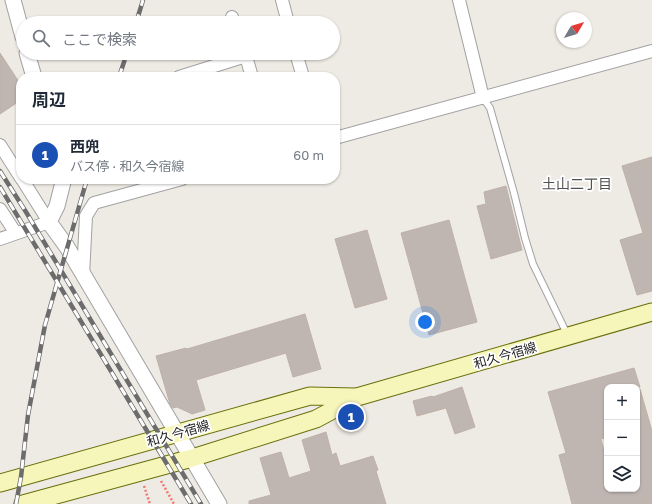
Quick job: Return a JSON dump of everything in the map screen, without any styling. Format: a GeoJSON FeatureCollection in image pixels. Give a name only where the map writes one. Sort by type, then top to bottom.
{"type":"FeatureCollection","features":[{"type":"Feature","properties":{"kind":"main road","name":"和久今宿線"},"geometry":{"type":"LineString","coordinates":[[23,504],[192,458],[316,418],[357,397],[652,312]]}},
{"type":"Feature","properties":{"kind":"main road","name":"和久今宿線"},"geometry":{"type":"LineString","coordinates":[[0,483],[310,396],[357,397]]}},
{"type":"Feature","properties":{"kind":"street"},"geometry":{"type":"LineString","coordinates":[[13,0],[17,16]]}},
{"type":"Feature","properties":{"kind":"street"},"geometry":{"type":"LineString","coordinates":[[282,0],[286,16]]}},
{"type":"Feature","properties":{"kind":"street"},"geometry":{"type":"LineString","coordinates":[[459,0],[483,98]]}},
{"type":"Feature","properties":{"kind":"street"},"geometry":{"type":"LineString","coordinates":[[340,137],[652,51]]}},
{"type":"Feature","properties":{"kind":"street"},"geometry":{"type":"LineString","coordinates":[[29,60],[33,72]]}},
{"type":"Feature","properties":{"kind":"street"},"geometry":{"type":"LineString","coordinates":[[194,72],[230,60]]}},
{"type":"Feature","properties":{"kind":"street"},"geometry":{"type":"LineString","coordinates":[[247,60],[250,72]]}},
{"type":"Feature","properties":{"kind":"street"},"geometry":{"type":"LineString","coordinates":[[298,60],[302,72]]}},
{"type":"Feature","properties":{"kind":"street"},"geometry":{"type":"LineString","coordinates":[[0,145],[16,171]]}},
{"type":"Feature","properties":{"kind":"street"},"geometry":{"type":"LineString","coordinates":[[24,184],[67,247],[219,504]]}},
{"type":"Feature","properties":{"kind":"street"},"geometry":{"type":"LineString","coordinates":[[0,239],[16,232],[49,222],[57,206],[62,184]]}},
{"type":"Feature","properties":{"kind":"street"},"geometry":{"type":"LineString","coordinates":[[83,276],[86,216],[94,203],[164,184]]}},
{"type":"Feature","properties":{"kind":"street"},"geometry":{"type":"LineString","coordinates":[[0,208],[16,232]]}},
{"type":"Feature","properties":{"kind":"lane"},"geometry":{"type":"LineString","coordinates":[[483,98],[490,108],[533,264],[568,336]]}},
{"type":"Feature","properties":{"kind":"path"},"geometry":{"type":"LineString","coordinates":[[153,468],[174,504]]}},
{"type":"Feature","properties":{"kind":"building"},"geometry":{"type":"Polygon","coordinates":[[[0,53],[16,77],[16,103],[0,114],[0,53]]]}},
{"type":"Feature","properties":{"kind":"building"},"geometry":{"type":"Polygon","coordinates":[[[652,157],[652,291],[637,295],[620,240],[643,233],[622,166],[652,157]]]}},
{"type":"Feature","properties":{"kind":"building"},"geometry":{"type":"Polygon","coordinates":[[[506,186],[522,250],[491,259],[477,206],[486,204],[484,192],[506,186]]]}},
{"type":"Feature","properties":{"kind":"building"},"geometry":{"type":"Polygon","coordinates":[[[449,220],[477,322],[429,335],[401,233],[449,220]]]}},
{"type":"Feature","properties":{"kind":"building"},"geometry":{"type":"Polygon","coordinates":[[[367,230],[387,299],[355,308],[335,239],[367,230]]]}},
{"type":"Feature","properties":{"kind":"building"},"geometry":{"type":"Polygon","coordinates":[[[305,314],[321,369],[293,377],[286,353],[196,380],[205,410],[192,414],[177,407],[173,408],[170,404],[156,356],[187,349],[305,314]]]}},
{"type":"Feature","properties":{"kind":"building"},"geometry":{"type":"Polygon","coordinates":[[[634,368],[639,384],[604,384],[604,438],[601,439],[604,451],[604,492],[640,492],[640,389],[652,431],[652,504],[572,504],[559,455],[566,453],[548,392],[634,368]]]}},
{"type":"Feature","properties":{"kind":"building"},"geometry":{"type":"Polygon","coordinates":[[[462,387],[475,427],[455,434],[446,408],[417,416],[413,401],[433,397],[462,387]]]}},
{"type":"Feature","properties":{"kind":"building"},"geometry":{"type":"Polygon","coordinates":[[[326,432],[332,455],[336,453],[340,466],[373,456],[386,504],[249,504],[249,501],[271,495],[260,458],[281,452],[289,478],[311,471],[302,440],[326,432]]]}},
{"type":"Feature","properties":{"kind":"railway"},"geometry":{"type":"LineString","coordinates":[[138,16],[143,0]]}},
{"type":"Feature","properties":{"kind":"railway"},"geometry":{"type":"LineString","coordinates":[[121,72],[125,60]]}},
{"type":"Feature","properties":{"kind":"railway"},"geometry":{"type":"LineString","coordinates":[[0,171],[201,504]]}},
{"type":"Feature","properties":{"kind":"railway"},"geometry":{"type":"LineString","coordinates":[[16,504],[21,477],[28,415],[45,325],[86,184]]}},
{"type":"Feature","properties":{"kind":"railway"},"geometry":{"type":"LineString","coordinates":[[0,187],[191,504]]}},
{"type":"Feature","properties":{"kind":"place","name":"西兜"},"geometry":{"type":"Point","coordinates":[351,417]}},
{"type":"Feature","properties":{"kind":"district","name":"土山二丁目"},"geometry":{"type":"Point","coordinates":[577,184]}}]}
